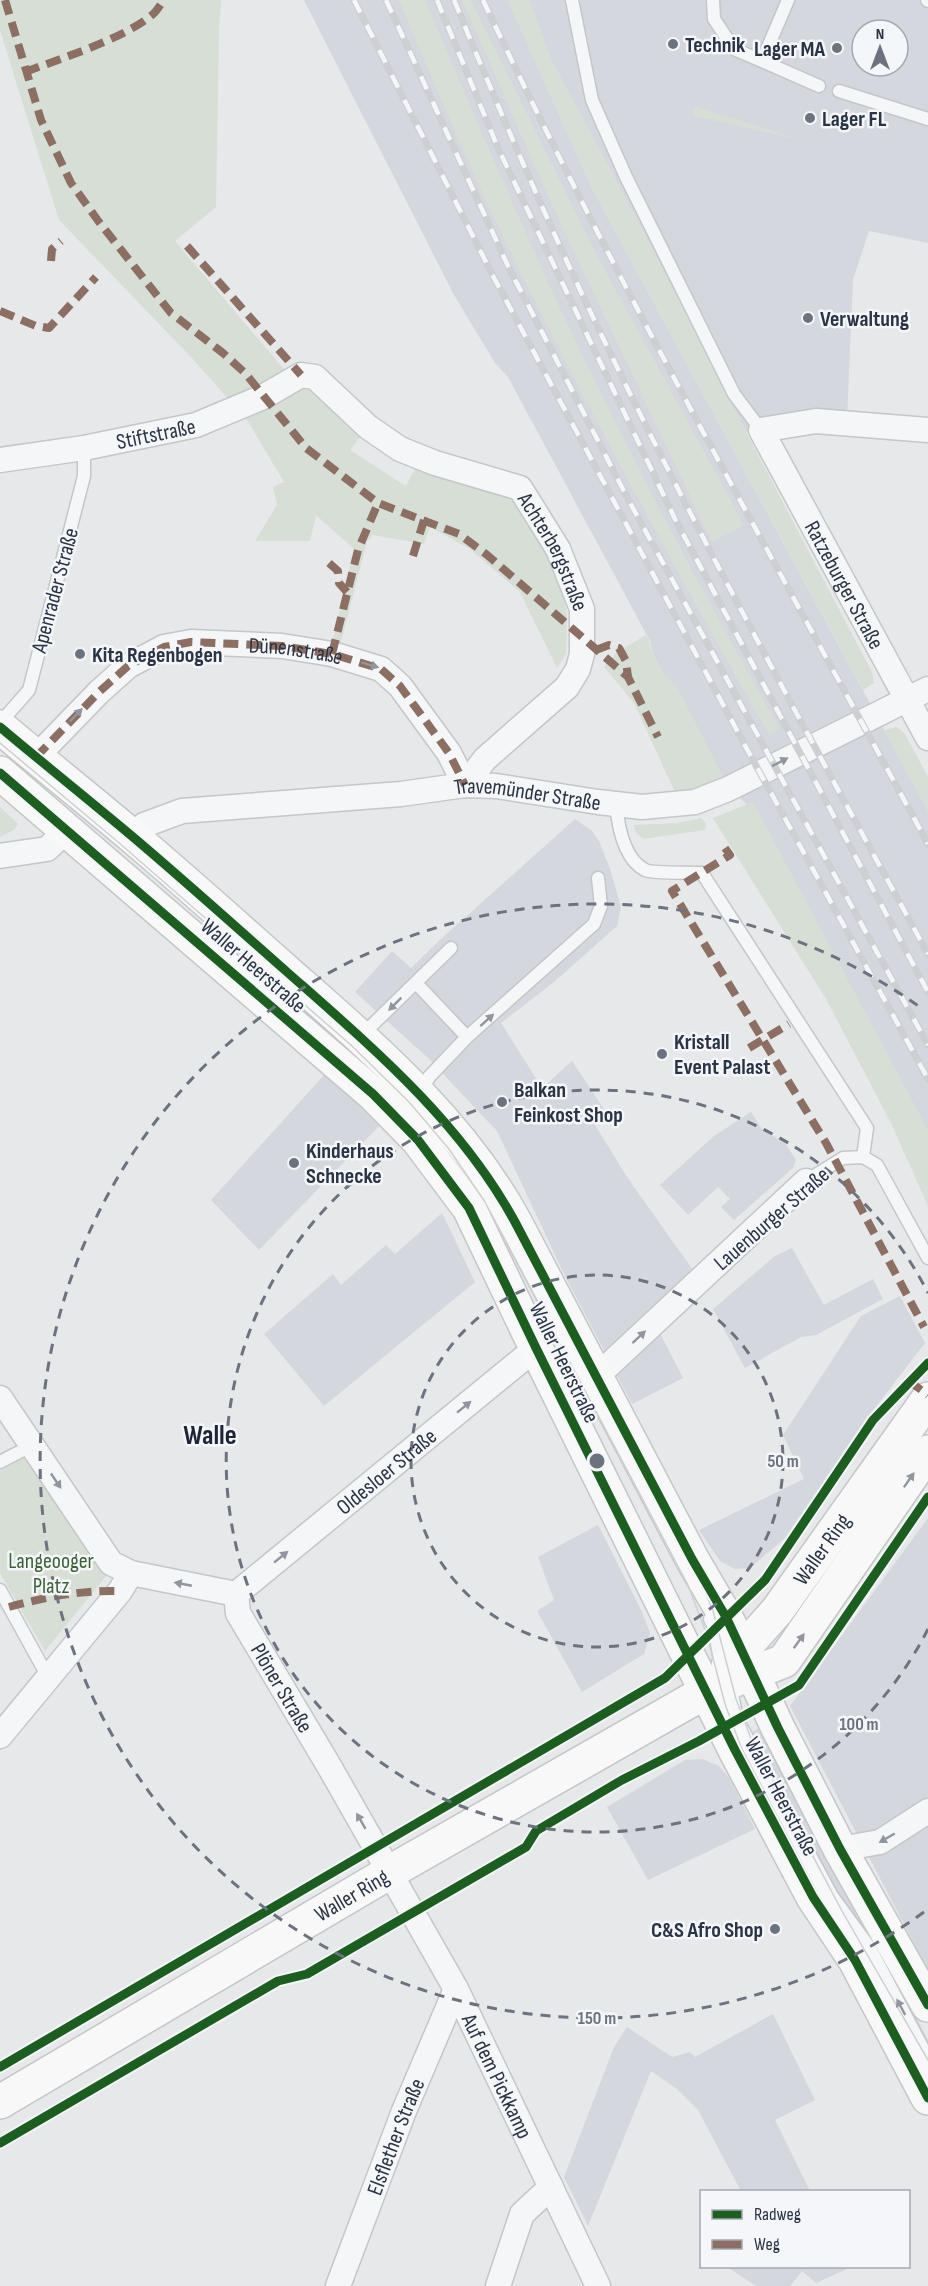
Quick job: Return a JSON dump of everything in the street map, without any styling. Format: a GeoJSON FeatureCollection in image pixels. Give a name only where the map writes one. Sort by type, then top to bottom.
{"type":"FeatureCollection","features":[{"type":"Feature","properties":{"kind":"main road","name":"Waller Heerstraße"},"geometry":{"type":"LineString","coordinates":[[0,725],[133,837],[360,1037],[420,1093],[464,1143],[497,1189],[596,1377],[708,1603],[729,1674],[724,1727],[813,1898],[855,1960],[928,2098]]}},
{"type":"Feature","properties":{"kind":"main road","name":"Waller Heerstraße"},"geometry":{"type":"LineString","coordinates":[[0,773],[373,1094],[418,1140],[469,1208],[536,1348],[729,1674],[778,1728],[840,1849],[928,2005]]}},
{"type":"Feature","properties":{"kind":"main road","name":"Waller Ring"},"geometry":{"type":"LineString","coordinates":[[729,1674],[777,1611],[928,1399]]}},
{"type":"Feature","properties":{"kind":"main road","name":"Waller Ring"},"geometry":{"type":"LineString","coordinates":[[0,2102],[729,1674],[784,1661],[928,1452]]}},
{"type":"Feature","properties":{"kind":"street","name":"Stiftstraße"},"geometry":{"type":"LineString","coordinates":[[0,460],[84,448],[196,425],[263,397],[301,375]]}},
{"type":"Feature","properties":{"kind":"street","name":"Achterbergstraße"},"geometry":{"type":"LineString","coordinates":[[301,375],[315,377],[368,427],[400,448],[435,463],[519,488],[558,549],[582,609],[584,639],[578,669],[567,687],[485,759],[465,785]]}},
{"type":"Feature","properties":{"kind":"street"},"geometry":{"type":"LineString","coordinates":[[760,430],[816,421],[928,430]]}},
{"type":"Feature","properties":{"kind":"street","name":"Ratzeburger Straße"},"geometry":{"type":"LineString","coordinates":[[760,430],[928,738]]}},
{"type":"Feature","properties":{"kind":"street","name":"Dünenstraße"},"geometry":{"type":"LineString","coordinates":[[36,757],[99,692],[128,666],[164,647],[191,642],[282,646],[332,654],[381,669],[400,686],[449,753],[465,785]]}},
{"type":"Feature","properties":{"kind":"street","name":"Travemünder Straße"},"geometry":{"type":"LineString","coordinates":[[133,837],[144,825],[182,812],[333,800],[465,785],[496,786],[642,807],[695,802],[728,789],[928,689]]}},
{"type":"Feature","properties":{"kind":"street"},"geometry":{"type":"LineString","coordinates":[[0,856],[46,849],[68,830]]}},
{"type":"Feature","properties":{"kind":"street","name":"Lauenburger Straße"},"geometry":{"type":"LineString","coordinates":[[596,1377],[806,1181]]}},
{"type":"Feature","properties":{"kind":"street","name":"Oldesloer Straße"},"geometry":{"type":"LineString","coordinates":[[236,1594],[536,1348]]}},
{"type":"Feature","properties":{"kind":"street"},"geometry":{"type":"LineString","coordinates":[[0,1398],[111,1563],[131,1573],[236,1594]]}},
{"type":"Feature","properties":{"kind":"street"},"geometry":{"type":"LineString","coordinates":[[0,1736],[120,1591],[131,1573]]}},
{"type":"Feature","properties":{"kind":"street","name":"Plöner Straße"},"geometry":{"type":"LineString","coordinates":[[236,1594],[238,1613],[390,1872]]}},
{"type":"Feature","properties":{"kind":"street"},"geometry":{"type":"LineString","coordinates":[[840,1849],[880,1842],[928,1811]]}},
{"type":"Feature","properties":{"kind":"street","name":"Auf dem Pickkamp"},"geometry":{"type":"LineString","coordinates":[[390,1872],[456,1989],[598,2286]]}},
{"type":"Feature","properties":{"kind":"street","name":"Elsflether Straße"},"geometry":{"type":"LineString","coordinates":[[338,2286],[404,2111],[456,1989]]}},
{"type":"Feature","properties":{"kind":"street"},"geometry":{"type":"LineString","coordinates":[[498,2286],[522,2214],[551,2187]]}},
{"type":"Feature","properties":{"kind":"lane"},"geometry":{"type":"LineString","coordinates":[[572,0],[592,100],[621,168],[734,394],[760,430]]}},
{"type":"Feature","properties":{"kind":"lane"},"geometry":{"type":"LineString","coordinates":[[713,0],[714,19],[734,49],[819,86]]}},
{"type":"Feature","properties":{"kind":"lane"},"geometry":{"type":"LineString","coordinates":[[762,61],[788,0]]}},
{"type":"Feature","properties":{"kind":"lane"},"geometry":{"type":"LineString","coordinates":[[839,91],[928,118]]}},
{"type":"Feature","properties":{"kind":"lane","name":"Apenrader Straße"},"geometry":{"type":"LineString","coordinates":[[0,725],[29,690],[84,476],[84,448]]}},
{"type":"Feature","properties":{"kind":"lane"},"geometry":{"type":"LineString","coordinates":[[0,737],[121,838],[356,1043],[457,1148],[488,1191],[511,1232],[708,1603]]}},
{"type":"Feature","properties":{"kind":"lane"},"geometry":{"type":"LineString","coordinates":[[616,804],[617,821],[631,859],[647,871],[702,873],[867,1128],[863,1157],[876,1164],[928,1258]]}},
{"type":"Feature","properties":{"kind":"lane"},"geometry":{"type":"LineString","coordinates":[[420,1093],[429,1077],[467,1037],[594,924],[601,906],[598,878]]}},
{"type":"Feature","properties":{"kind":"lane"},"geometry":{"type":"LineString","coordinates":[[360,1037],[451,948]]}},
{"type":"Feature","properties":{"kind":"lane"},"geometry":{"type":"LineString","coordinates":[[416,983],[467,1037]]}},
{"type":"Feature","properties":{"kind":"lane","name":"Lauenburger Straße"},"geometry":{"type":"LineString","coordinates":[[806,1181],[843,1158],[863,1157]]}},
{"type":"Feature","properties":{"kind":"lane"},"geometry":{"type":"LineString","coordinates":[[0,1462],[31,1446]]}},
{"type":"Feature","properties":{"kind":"lane"},"geometry":{"type":"LineString","coordinates":[[0,1590],[48,1677]]}},
{"type":"Feature","properties":{"kind":"lane"},"geometry":{"type":"LineString","coordinates":[[729,1674],[737,1719],[832,1896],[870,1948],[928,2058]]}},
{"type":"Feature","properties":{"kind":"shaded area"},"geometry":{"type":"Polygon","coordinates":[[[304,0],[508,0],[591,186],[928,811],[928,1152],[747,805],[728,786],[720,773],[677,688],[664,675],[654,657],[650,641],[508,377],[495,363],[454,295],[304,0]]]}},
{"type":"Feature","properties":{"kind":"shaded area"},"geometry":{"type":"Polygon","coordinates":[[[529,0],[928,0],[928,243],[869,231],[853,280],[847,419],[759,427],[746,432],[654,252],[551,60],[529,0]]]}},
{"type":"Feature","properties":{"kind":"shaded area"},"geometry":{"type":"Polygon","coordinates":[[[575,819],[591,830],[599,841],[610,869],[621,907],[617,926],[554,982],[501,1023],[542,1088],[572,1061],[609,1117],[595,1125],[627,1177],[693,1270],[649,1312],[683,1378],[632,1404],[564,1274],[497,1131],[428,1058],[355,992],[392,951],[411,968],[575,819]]]}},
{"type":"Feature","properties":{"kind":"shaded area","name":"Kinderhaus Schnecke"},"geometry":{"type":"Polygon","coordinates":[[[325,1074],[380,1125],[259,1250],[211,1200],[325,1074]]]}},
{"type":"Feature","properties":{"kind":"shaded area"},"geometry":{"type":"Polygon","coordinates":[[[751,1112],[762,1129],[785,1143],[796,1160],[793,1168],[734,1220],[721,1207],[730,1199],[718,1187],[688,1215],[660,1185],[714,1136],[751,1112]]]}},
{"type":"Feature","properties":{"kind":"shaded area"},"geometry":{"type":"Polygon","coordinates":[[[442,1213],[475,1282],[324,1406],[264,1334],[333,1274],[341,1285],[386,1245],[395,1254],[442,1213]]]}},
{"type":"Feature","properties":{"kind":"shaded area"},"geometry":{"type":"Polygon","coordinates":[[[792,1248],[824,1305],[873,1279],[883,1299],[816,1335],[801,1337],[745,1368],[713,1309],[775,1256],[792,1248]]]}},
{"type":"Feature","properties":{"kind":"shaded area"},"geometry":{"type":"Polygon","coordinates":[[[900,1296],[925,1343],[875,1408],[785,1538],[750,1568],[735,1569],[720,1561],[699,1530],[804,1479],[783,1435],[861,1316],[900,1296]]]}},
{"type":"Feature","properties":{"kind":"shaded area"},"geometry":{"type":"Polygon","coordinates":[[[928,1518],[928,1970],[790,1706],[928,1518]]]}},
{"type":"Feature","properties":{"kind":"shaded area"},"geometry":{"type":"Polygon","coordinates":[[[598,1525],[642,1612],[650,1633],[644,1654],[582,1692],[537,1611],[554,1600],[538,1557],[598,1525]]]}},
{"type":"Feature","properties":{"kind":"shaded area"},"geometry":{"type":"Polygon","coordinates":[[[764,1725],[928,2040],[928,2065],[743,1737],[764,1725]]]}},
{"type":"Feature","properties":{"kind":"shaded area"},"geometry":{"type":"Polygon","coordinates":[[[702,1759],[719,1766],[730,1779],[755,1829],[648,1880],[607,1807],[685,1760],[702,1759]]]}},
{"type":"Feature","properties":{"kind":"shaded area"},"geometry":{"type":"Polygon","coordinates":[[[773,2014],[815,2100],[775,2120],[810,2190],[740,2190],[698,2110],[677,2089],[651,2071],[588,2226],[564,2177],[614,2047],[627,2027],[672,2057],[690,2052],[695,2057],[773,2014]]]}},
{"type":"Feature","properties":{"kind":"shaded area"},"geometry":{"type":"Polygon","coordinates":[[[729,2268],[847,2269],[816,2283],[802,2271],[790,2286],[756,2286],[729,2268]]]}},
{"type":"Feature","properties":{"kind":"green space"},"geometry":{"type":"Polygon","coordinates":[[[0,0],[221,0],[216,207],[175,241],[282,367],[302,380],[365,431],[350,450],[406,486],[418,463],[514,495],[532,522],[561,582],[567,615],[566,654],[557,668],[520,592],[470,549],[430,527],[424,544],[373,535],[367,541],[338,654],[330,652],[354,549],[316,515],[310,541],[255,541],[277,505],[273,487],[284,482],[247,420],[191,357],[59,220],[0,30],[0,0]]]}},
{"type":"Feature","properties":{"kind":"green space"},"geometry":{"type":"Polygon","coordinates":[[[399,0],[425,0],[525,232],[589,369],[634,460],[780,729],[769,735],[577,384],[501,232],[399,0]]]}},
{"type":"Feature","properties":{"kind":"green space"},"geometry":{"type":"Polygon","coordinates":[[[462,0],[471,0],[595,252],[744,525],[712,542],[558,218],[462,0]]]}},
{"type":"Feature","properties":{"kind":"green space"},"geometry":{"type":"Polygon","coordinates":[[[508,0],[529,0],[551,60],[654,252],[872,672],[874,683],[863,690],[591,186],[508,0]]]}},
{"type":"Feature","properties":{"kind":"green space"},"geometry":{"type":"Polygon","coordinates":[[[694,106],[805,141],[694,116],[694,106]]]}},
{"type":"Feature","properties":{"kind":"green space"},"geometry":{"type":"Polygon","coordinates":[[[646,635],[657,663],[677,687],[728,786],[680,803],[634,703],[604,667],[616,653],[646,635]]]}},
{"type":"Feature","properties":{"kind":"green space"},"geometry":{"type":"Polygon","coordinates":[[[897,727],[905,734],[928,777],[928,811],[884,730],[897,727]]]}},
{"type":"Feature","properties":{"kind":"green space"},"geometry":{"type":"Polygon","coordinates":[[[753,802],[928,1130],[928,1206],[891,1123],[826,999],[713,818],[753,802]]]}},
{"type":"Feature","properties":{"kind":"green space"},"geometry":{"type":"Polygon","coordinates":[[[0,807],[18,824],[14,830],[0,837],[0,807]]]}},
{"type":"Feature","properties":{"kind":"green space"},"geometry":{"type":"Polygon","coordinates":[[[701,818],[706,823],[705,830],[643,839],[635,831],[634,825],[677,823],[701,818]]]}},
{"type":"Feature","properties":{"kind":"green space","name":"Langeooger Platz"},"geometry":{"type":"Polygon","coordinates":[[[28,1456],[107,1575],[45,1651],[0,1573],[0,1471],[28,1456]]]}},
{"type":"Feature","properties":{"kind":"tram line"},"geometry":{"type":"LineString","coordinates":[[0,728],[124,833],[358,1039],[417,1094],[468,1153],[516,1230],[698,1575],[713,1611],[736,1699],[752,1741],[842,1911],[928,2060]]}},
{"type":"Feature","properties":{"kind":"tram line"},"geometry":{"type":"LineString","coordinates":[[0,743],[118,842],[352,1046],[410,1103],[449,1149],[485,1202],[688,1585],[707,1635],[725,1704],[741,1747],[830,1917],[903,2040],[928,2088]]}},
{"type":"Feature","properties":{"kind":"railway"},"geometry":{"type":"LineString","coordinates":[[354,0],[493,276],[748,751],[928,1079]]}},
{"type":"Feature","properties":{"kind":"railway"},"geometry":{"type":"LineString","coordinates":[[386,0],[508,266],[629,501],[928,1045]]}},
{"type":"Feature","properties":{"kind":"railway"},"geometry":{"type":"LineString","coordinates":[[437,0],[498,148],[676,521],[928,992]]}},
{"type":"Feature","properties":{"kind":"railway"},"geometry":{"type":"LineString","coordinates":[[454,0],[553,231],[654,441],[769,662],[928,954]]}},
{"type":"Feature","properties":{"kind":"railway"},"geometry":{"type":"LineString","coordinates":[[483,0],[643,320],[928,844]]}},
{"type":"Feature","properties":{"kind":"marked path"},"geometry":{"type":"LineString","coordinates":[[5,0],[41,120],[71,183],[171,313],[245,373],[306,448],[378,503],[459,534],[486,554],[628,677],[658,737]]}},
{"type":"Feature","properties":{"kind":"marked path"},"geometry":{"type":"LineString","coordinates":[[25,72],[125,32],[152,15],[164,0]]}},
{"type":"Feature","properties":{"kind":"marked path"},"geometry":{"type":"LineString","coordinates":[[51,261],[52,249],[61,241]]}},
{"type":"Feature","properties":{"kind":"marked path"},"geometry":{"type":"LineString","coordinates":[[187,246],[301,375]]}},
{"type":"Feature","properties":{"kind":"marked path"},"geometry":{"type":"LineString","coordinates":[[0,311],[36,326],[49,328],[96,277]]}},
{"type":"Feature","properties":{"kind":"marked path"},"geometry":{"type":"LineString","coordinates":[[332,654],[358,550],[378,503]]}},
{"type":"Feature","properties":{"kind":"marked path"},"geometry":{"type":"LineString","coordinates":[[413,556],[424,520]]}},
{"type":"Feature","properties":{"kind":"marked path"},"geometry":{"type":"LineString","coordinates":[[329,563],[338,571],[339,583],[347,592]]}},
{"type":"Feature","properties":{"kind":"marked path"},"geometry":{"type":"LineString","coordinates":[[36,757],[99,692],[128,666],[164,647],[191,642],[282,646],[332,654],[381,669],[400,686],[449,753],[465,785]]}},
{"type":"Feature","properties":{"kind":"marked path"},"geometry":{"type":"LineString","coordinates":[[596,650],[609,645],[619,648],[626,661],[628,677]]}},
{"type":"Feature","properties":{"kind":"marked path"},"geometry":{"type":"LineString","coordinates":[[725,848],[730,855],[672,891],[826,1143],[924,1327]]}},
{"type":"Feature","properties":{"kind":"marked path"},"geometry":{"type":"LineString","coordinates":[[749,1048],[789,1024]]}},
{"type":"Feature","properties":{"kind":"marked path"},"geometry":{"type":"LineString","coordinates":[[909,1381],[928,1395]]}},
{"type":"Feature","properties":{"kind":"marked path"},"geometry":{"type":"LineString","coordinates":[[9,1607],[64,1595],[120,1591]]}},
{"type":"Feature","properties":{"kind":"cycle path"},"geometry":{"type":"LineString","coordinates":[[0,727],[152,854],[351,1028],[441,1118],[493,1185],[515,1222],[692,1559],[726,1617],[778,1728],[840,1849],[928,2005]]}},
{"type":"Feature","properties":{"kind":"cycle path"},"geometry":{"type":"LineString","coordinates":[[0,773],[373,1094],[418,1140],[469,1208],[735,1750],[813,1897],[855,1960],[928,2098]]}},
{"type":"Feature","properties":{"kind":"cycle path"},"geometry":{"type":"LineString","coordinates":[[0,2067],[665,1678],[765,1580],[873,1420],[928,1363]]}},
{"type":"Feature","properties":{"kind":"cycle path"},"geometry":{"type":"LineString","coordinates":[[0,2143],[278,1981],[307,1974],[526,1847],[536,1831],[622,1780],[699,1741],[799,1685],[928,1497]]}},
{"type":"Feature","properties":{"kind":"place","name":"Technik"},"geometry":{"type":"Point","coordinates":[673,44]}},
{"type":"Feature","properties":{"kind":"place","name":"Lager MA"},"geometry":{"type":"Point","coordinates":[837,48]}},
{"type":"Feature","properties":{"kind":"place","name":"Lager FL"},"geometry":{"type":"Point","coordinates":[810,118]}},
{"type":"Feature","properties":{"kind":"place","name":"Verwaltung"},"geometry":{"type":"Point","coordinates":[808,318]}},
{"type":"Feature","properties":{"kind":"place","name":"Kita Regenbogen"},"geometry":{"type":"Point","coordinates":[80,654]}},
{"type":"Feature","properties":{"kind":"place","name":"Kristall Event Palast"},"geometry":{"type":"Point","coordinates":[662,1054]}},
{"type":"Feature","properties":{"kind":"place","name":"Balkan Feinkost Shop"},"geometry":{"type":"Point","coordinates":[502,1102]}},
{"type":"Feature","properties":{"kind":"place","name":"Kinderhaus Schnecke"},"geometry":{"type":"Point","coordinates":[294,1163]}},
{"type":"Feature","properties":{"kind":"place","name":"C&S Afro Shop"},"geometry":{"type":"Point","coordinates":[775,1929]}},
{"type":"Feature","properties":{"kind":"district","name":"Walle"},"geometry":{"type":"Point","coordinates":[210,1434]}}]}
